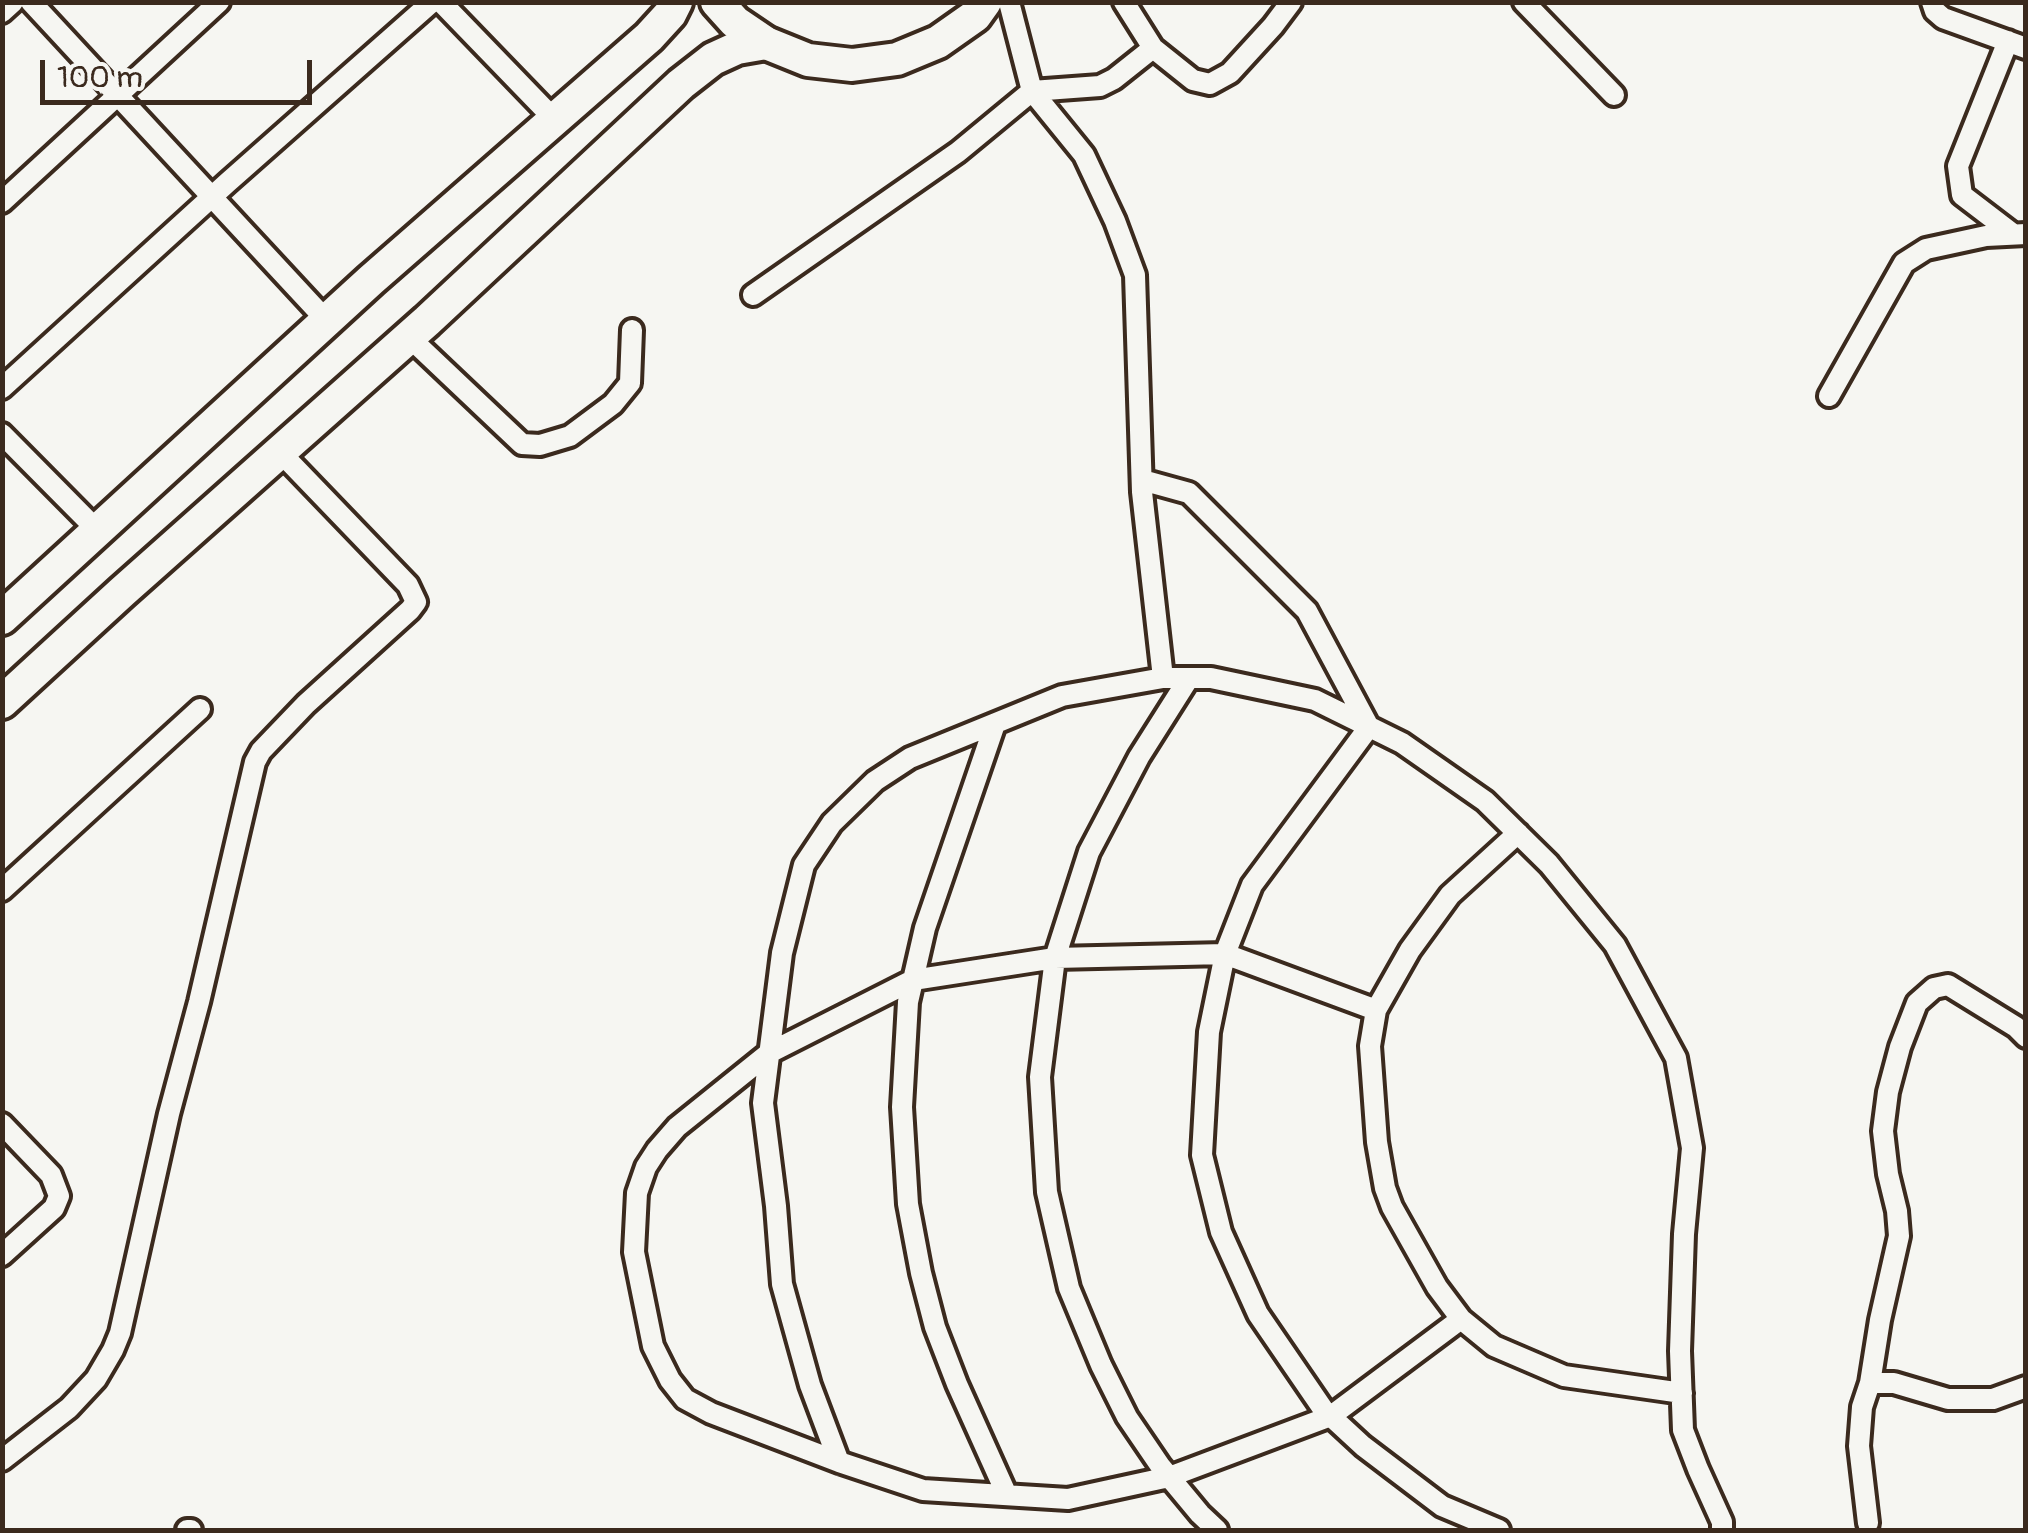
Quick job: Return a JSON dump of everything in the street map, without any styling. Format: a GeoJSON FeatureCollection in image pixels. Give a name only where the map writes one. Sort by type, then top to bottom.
{"type":"FeatureCollection","features":[{"type":"Feature","properties":{"kind":"main road"},"geometry":{"type":"LineString","coordinates":[[717,2],[735,22],[766,44],[808,60],[852,65],[897,59],[938,42],[975,16],[985,2]]}},
{"type":"Feature","properties":{"kind":"main road"},"geometry":{"type":"LineString","coordinates":[[2,618],[327,322],[649,37],[663,8]]}},
{"type":"Feature","properties":{"kind":"main road"},"geometry":{"type":"LineString","coordinates":[[2,702],[409,337],[681,84],[713,59],[737,48],[766,44]]}},
{"type":"Feature","properties":{"kind":"street"},"geometry":{"type":"LineString","coordinates":[[2,12],[13,2]]}},
{"type":"Feature","properties":{"kind":"street"},"geometry":{"type":"LineString","coordinates":[[31,2],[327,322]]}},
{"type":"Feature","properties":{"kind":"street"},"geometry":{"type":"LineString","coordinates":[[2,202],[219,2]]}},
{"type":"Feature","properties":{"kind":"street"},"geometry":{"type":"LineString","coordinates":[[2,388],[432,2]]}},
{"type":"Feature","properties":{"kind":"street"},"geometry":{"type":"LineString","coordinates":[[441,2],[555,120]]}},
{"type":"Feature","properties":{"kind":"street"},"geometry":{"type":"LineString","coordinates":[[1009,2],[1032,91],[1084,154],[1135,276],[1142,480],[1163,678]]}},
{"type":"Feature","properties":{"kind":"street"},"geometry":{"type":"LineString","coordinates":[[1124,2],[1154,48],[1194,80],[1210,84],[1230,73],[1291,2]]}},
{"type":"Feature","properties":{"kind":"street"},"geometry":{"type":"LineString","coordinates":[[1524,2],[1614,95]]}},
{"type":"Feature","properties":{"kind":"street"},"geometry":{"type":"LineString","coordinates":[[1932,2],[1944,18],[2017,44],[1958,166],[1962,194],[2019,234]]}},
{"type":"Feature","properties":{"kind":"street"},"geometry":{"type":"LineString","coordinates":[[753,295],[958,152],[1032,91],[1100,86],[1114,80],[1154,48]]}},
{"type":"Feature","properties":{"kind":"street"},"geometry":{"type":"LineString","coordinates":[[1829,396],[1904,263],[1926,249],[1986,236],[2019,234]]}},
{"type":"Feature","properties":{"kind":"street"},"geometry":{"type":"LineString","coordinates":[[409,337],[522,444],[540,445],[570,436],[613,404],[630,382],[632,330]]}},
{"type":"Feature","properties":{"kind":"street"},"geometry":{"type":"LineString","coordinates":[[2,434],[98,531]]}},
{"type":"Feature","properties":{"kind":"street"},"geometry":{"type":"LineString","coordinates":[[2,1460],[68,1408],[96,1379],[120,1333],[255,762],[306,704],[416,602],[408,585],[280,452]]}},
{"type":"Feature","properties":{"kind":"street"},"geometry":{"type":"LineString","coordinates":[[1142,480],[1188,493],[1307,611],[1369,727]]}},
{"type":"Feature","properties":{"kind":"street"},"geometry":{"type":"LineString","coordinates":[[838,1462],[810,1385],[782,1284],[763,1103],[782,952],[804,865],[832,823],[875,781],[910,758],[1062,696],[1163,678],[1210,678],[1315,700],[1402,743],[1485,801],[1549,864],[1615,946],[1676,1058],[1692,1148],[1680,1351],[1683,1430],[1722,1530]]}},
{"type":"Feature","properties":{"kind":"street"},"geometry":{"type":"LineString","coordinates":[[1189,678],[1138,757],[1089,852],[1055,958],[1040,1076],[1047,1192],[1069,1288],[1101,1366],[1128,1417],[1170,1477],[1217,1530]]}},
{"type":"Feature","properties":{"kind":"street"},"geometry":{"type":"LineString","coordinates":[[2,890],[200,709]]}},
{"type":"Feature","properties":{"kind":"street"},"geometry":{"type":"LineString","coordinates":[[995,724],[925,928],[908,1002],[902,1107],[911,1221],[935,1327],[1006,1494]]}},
{"type":"Feature","properties":{"kind":"street"},"geometry":{"type":"LineString","coordinates":[[1369,727],[1252,884],[1225,954],[1209,1032],[1202,1154],[1221,1232],[1258,1314],[1323,1409],[1363,1446],[1442,1506],[1499,1530]]}},
{"type":"Feature","properties":{"kind":"street"},"geometry":{"type":"LineString","coordinates":[[1518,833],[1450,894],[1410,950],[1376,1010],[1370,1046],[1377,1142],[1385,1188],[1428,1272],[1461,1319],[1494,1346],[1564,1376],[1682,1393]]}},
{"type":"Feature","properties":{"kind":"street"},"geometry":{"type":"LineString","coordinates":[[1376,1010],[1225,954],[1055,958],[913,980],[769,1053],[677,1127],[651,1158],[636,1194],[634,1252],[652,1346],[685,1399],[711,1413],[838,1462],[923,1490],[1068,1499],[1170,1477],[1331,1416],[1461,1319]]}},
{"type":"Feature","properties":{"kind":"street"},"geometry":{"type":"LineString","coordinates":[[1868,1524],[1860,1446],[1862,1407],[1900,1236],[1883,1130],[1900,1047],[1917,1004],[1934,988],[1948,985],[2016,1027],[2026,1038]]}},
{"type":"Feature","properties":{"kind":"street"},"geometry":{"type":"LineString","coordinates":[[2,1124],[51,1175],[59,1196],[54,1208],[2,1255]]}},
{"type":"Feature","properties":{"kind":"street"},"geometry":{"type":"LineString","coordinates":[[1870,1382],[1894,1384],[1948,1399],[1993,1399],[2026,1387]]}}]}
